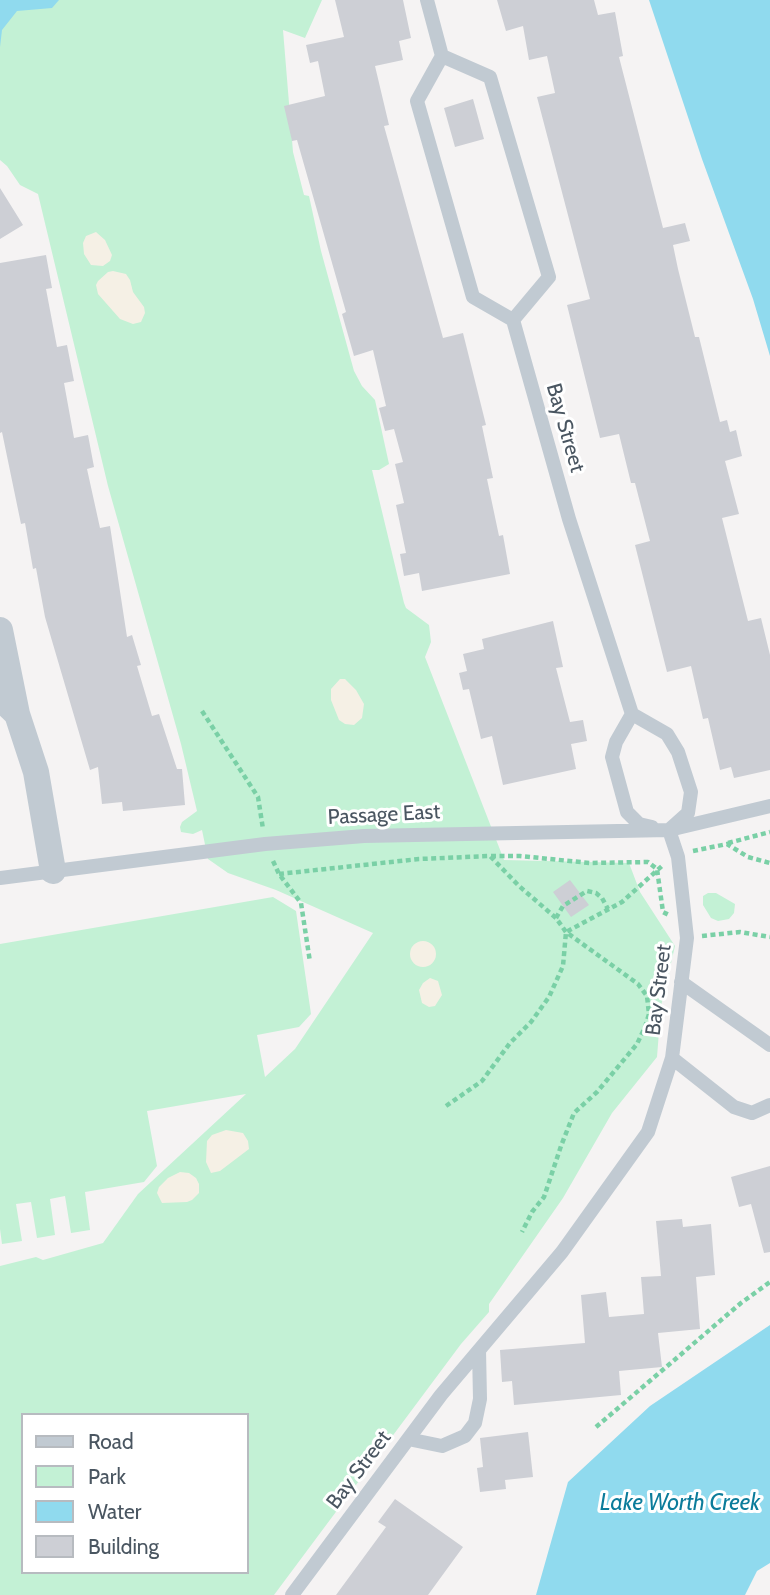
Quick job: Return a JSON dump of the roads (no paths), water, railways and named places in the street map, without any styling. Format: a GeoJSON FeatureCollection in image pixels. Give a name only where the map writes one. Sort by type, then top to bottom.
{"type":"FeatureCollection","features":[{"type":"Feature","properties":{"kind":"street"},"geometry":{"type":"LineString","coordinates":[[0,630],[9,706],[36,772],[53,871]]}},
{"type":"Feature","properties":{"kind":"lane"},"geometry":{"type":"LineString","coordinates":[[427,0],[442,56],[418,101],[438,176],[473,297],[513,320],[549,277],[490,77],[442,56]]}},
{"type":"Feature","properties":{"kind":"lane","name":"Bay Street"},"geometry":{"type":"LineString","coordinates":[[513,320],[569,519],[632,714]]}},
{"type":"Feature","properties":{"kind":"lane"},"geometry":{"type":"LineString","coordinates":[[632,714],[667,734],[678,752],[691,792],[688,813],[669,830],[639,824],[627,812],[612,757],[616,741],[632,714]]}},
{"type":"Feature","properties":{"kind":"lane","name":"Passage East"},"geometry":{"type":"LineString","coordinates":[[0,878],[265,844],[364,836],[669,830],[770,806]]}},
{"type":"Feature","properties":{"kind":"lane","name":"Bay Street"},"geometry":{"type":"LineString","coordinates":[[292,1595],[408,1439],[562,1252],[648,1132],[672,1058],[687,938],[678,856],[669,830]]}},
{"type":"Feature","properties":{"kind":"lane"},"geometry":{"type":"LineString","coordinates":[[681,982],[770,1045]]}},
{"type":"Feature","properties":{"kind":"lane"},"geometry":{"type":"LineString","coordinates":[[672,1058],[734,1107],[752,1113],[770,1105]]}},
{"type":"Feature","properties":{"kind":"lane"},"geometry":{"type":"LineString","coordinates":[[408,1439],[442,1446],[465,1436],[475,1423],[480,1398],[479,1350]]}},
{"type":"Feature","properties":{"kind":"water"},"geometry":{"type":"Polygon","coordinates":[[[0,0],[59,0],[52,8],[17,11],[2,30],[0,47],[0,0]]]}},
{"type":"Feature","properties":{"kind":"water"},"geometry":{"type":"Polygon","coordinates":[[[649,0],[770,0],[770,356],[753,299],[702,159],[649,0]]]}},
{"type":"Feature","properties":{"kind":"water","name":"Lake Worth Creek"},"geometry":{"type":"Polygon","coordinates":[[[770,1325],[770,1563],[757,1571],[745,1595],[536,1595],[568,1482],[650,1406],[770,1325]]]}}]}
